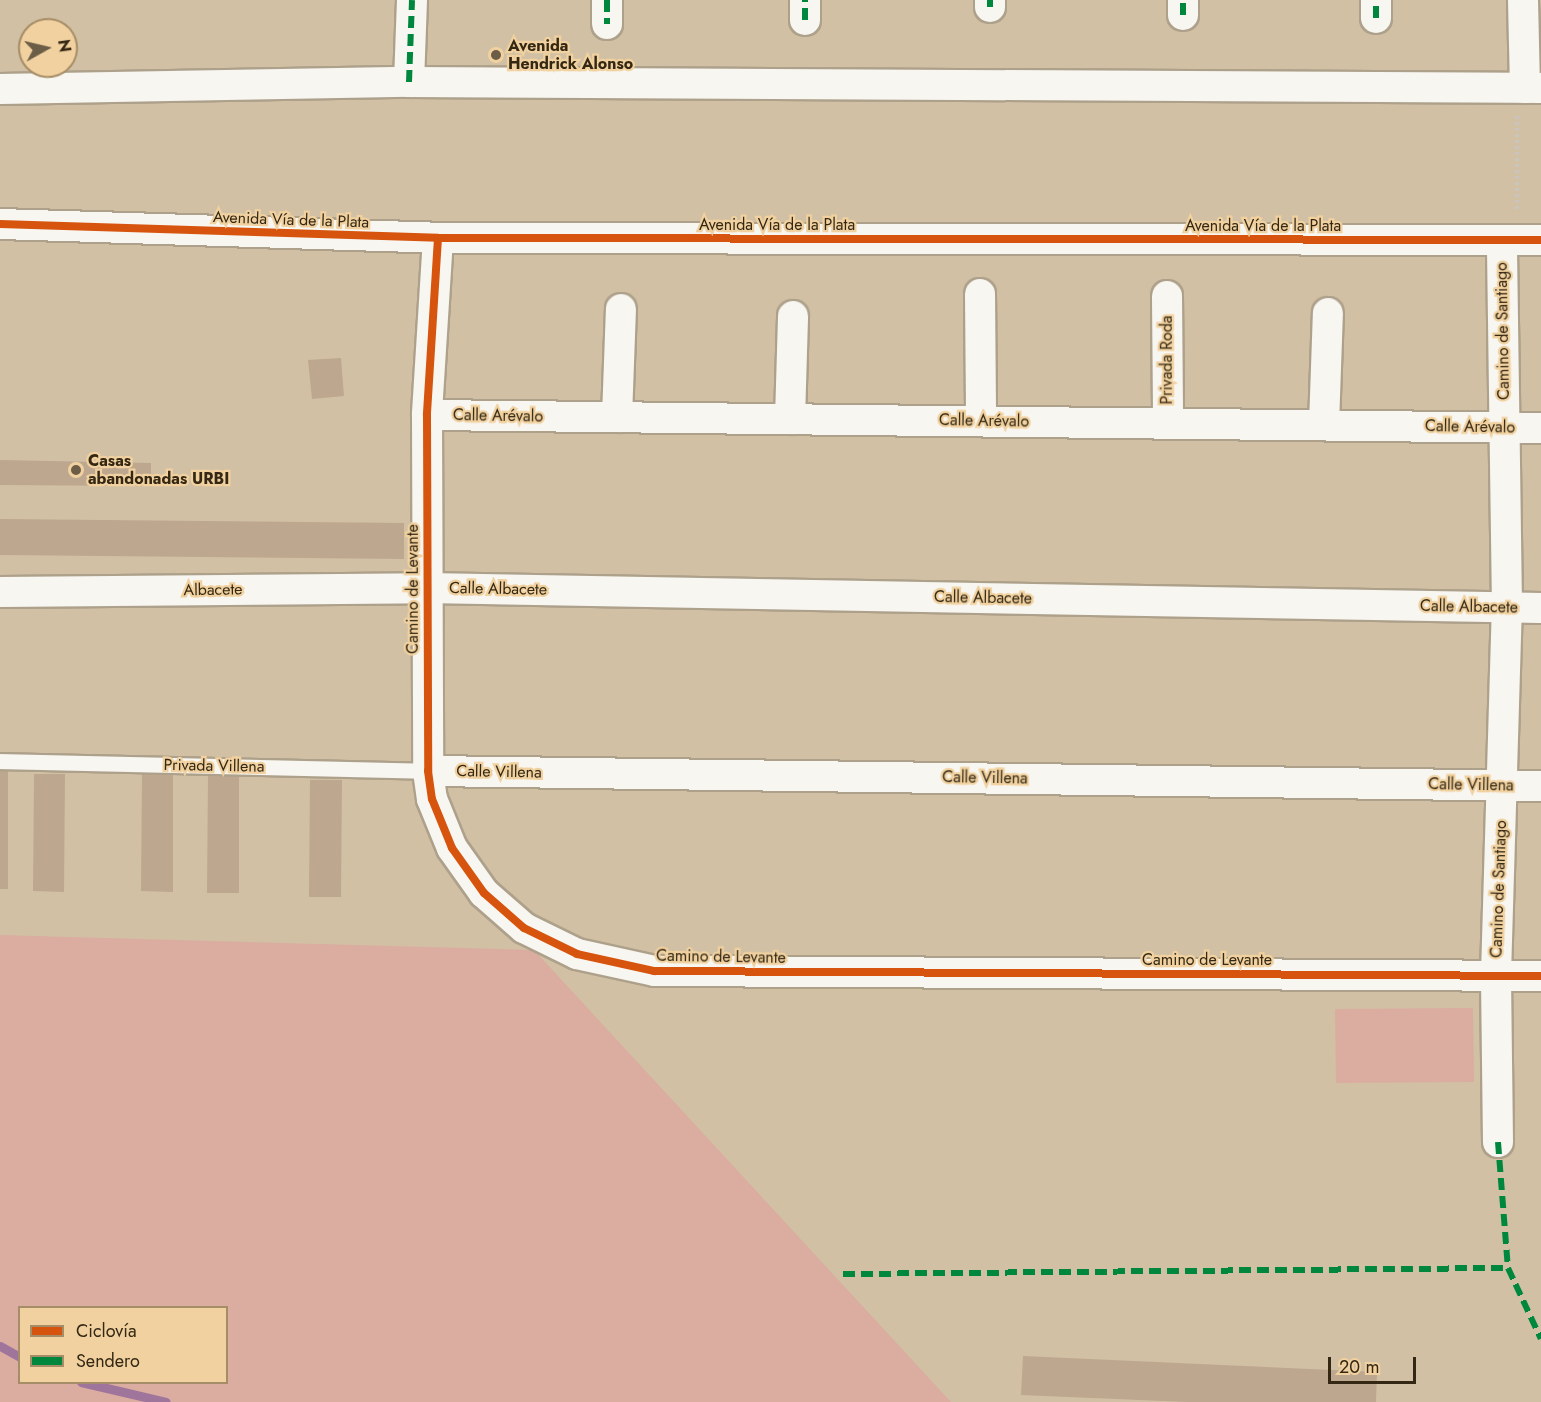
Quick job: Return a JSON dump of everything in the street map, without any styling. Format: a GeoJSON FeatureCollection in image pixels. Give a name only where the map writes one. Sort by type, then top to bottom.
{"type":"FeatureCollection","features":[{"type":"Feature","properties":{"kind":"street"},"geometry":{"type":"LineString","coordinates":[[409,82],[412,0]]}},
{"type":"Feature","properties":{"kind":"street"},"geometry":{"type":"LineString","coordinates":[[4,90],[409,82],[1528,88],[1523,0]]}},
{"type":"Feature","properties":{"kind":"street","name":"Avenida Vía de la Plata"},"geometry":{"type":"LineString","coordinates":[[4,223],[438,238],[1520,240]]}},
{"type":"Feature","properties":{"kind":"street","name":"Camino de Levante"},"geometry":{"type":"LineString","coordinates":[[438,238],[427,415],[428,771],[432,799],[452,848],[484,892],[524,928],[577,954],[654,971],[1541,976]]}},
{"type":"Feature","properties":{"kind":"street","name":"Camino de Santiago"},"geometry":{"type":"LineString","coordinates":[[1498,1142],[1496,974],[1507,607],[1505,427],[1520,240]]}},
{"type":"Feature","properties":{"kind":"street"},"geometry":{"type":"LineString","coordinates":[[980,294],[981,421]]}},
{"type":"Feature","properties":{"kind":"street","name":"Privada Roda"},"geometry":{"type":"LineString","coordinates":[[1167,297],[1168,423]]}},
{"type":"Feature","properties":{"kind":"street"},"geometry":{"type":"LineString","coordinates":[[617,417],[621,309]]}},
{"type":"Feature","properties":{"kind":"street"},"geometry":{"type":"LineString","coordinates":[[1324,425],[1328,312]]}},
{"type":"Feature","properties":{"kind":"street"},"geometry":{"type":"LineString","coordinates":[[790,419],[793,316]]}},
{"type":"Feature","properties":{"kind":"street","name":"Calle Arévalo"},"geometry":{"type":"LineString","coordinates":[[427,415],[1541,428]]}},
{"type":"Feature","properties":{"kind":"street","name":"Albacete"},"geometry":{"type":"LineString","coordinates":[[0,592],[426,588]]}},
{"type":"Feature","properties":{"kind":"street","name":"Calle Albacete"},"geometry":{"type":"LineString","coordinates":[[426,588],[1541,608]]}},
{"type":"Feature","properties":{"kind":"street","name":"Calle Villena"},"geometry":{"type":"LineString","coordinates":[[428,771],[1541,786]]}},
{"type":"Feature","properties":{"kind":"lane","name":"Privada Villena"},"geometry":{"type":"LineString","coordinates":[[0,761],[428,771]]}},
{"type":"Feature","properties":{"kind":"path"},"geometry":{"type":"LineString","coordinates":[[1520,240],[1528,88]]}},
{"type":"Feature","properties":{"kind":"shaded area"},"geometry":{"type":"Polygon","coordinates":[[[0,935],[534,950],[951,1402],[0,1402],[0,935]]]}},
{"type":"Feature","properties":{"kind":"shaded area"},"geometry":{"type":"Polygon","coordinates":[[[1473,1008],[1474,1082],[1336,1083],[1335,1009],[1473,1008]]]}},
{"type":"Feature","properties":{"kind":"building"},"geometry":{"type":"Polygon","coordinates":[[[341,358],[344,396],[312,399],[308,360],[341,358]]]}},
{"type":"Feature","properties":{"kind":"building","name":"Casas abandonadas URBI"},"geometry":{"type":"Polygon","coordinates":[[[0,460],[151,463],[151,476],[149,486],[0,485],[0,460]]]}},
{"type":"Feature","properties":{"kind":"building"},"geometry":{"type":"Polygon","coordinates":[[[0,519],[404,523],[404,559],[0,555],[0,519]]]}},
{"type":"Feature","properties":{"kind":"building"},"geometry":{"type":"Polygon","coordinates":[[[0,771],[8,771],[8,889],[0,889],[0,771]]]}},
{"type":"Feature","properties":{"kind":"building"},"geometry":{"type":"Polygon","coordinates":[[[34,774],[65,774],[64,892],[33,891],[34,774]]]}},
{"type":"Feature","properties":{"kind":"building"},"geometry":{"type":"Polygon","coordinates":[[[142,774],[173,774],[173,892],[141,891],[142,774]]]}},
{"type":"Feature","properties":{"kind":"building"},"geometry":{"type":"Polygon","coordinates":[[[208,775],[239,776],[239,893],[207,893],[208,775]]]}},
{"type":"Feature","properties":{"kind":"building"},"geometry":{"type":"Polygon","coordinates":[[[310,780],[342,780],[341,897],[309,897],[310,780]]]}},
{"type":"Feature","properties":{"kind":"building"},"geometry":{"type":"Polygon","coordinates":[[[1023,1356],[1377,1372],[1376,1402],[1187,1402],[1021,1395],[1023,1356]]]}},
{"type":"Feature","properties":{"kind":"waterway"},"geometry":{"type":"LineString","coordinates":[[0,1346],[18,1356]]}},
{"type":"Feature","properties":{"kind":"waterway"},"geometry":{"type":"LineString","coordinates":[[90,1384],[166,1402]]}},
{"type":"Feature","properties":{"kind":"marked path"},"geometry":{"type":"LineString","coordinates":[[409,82],[412,0]]}},
{"type":"Feature","properties":{"kind":"marked path"},"geometry":{"type":"LineString","coordinates":[[607,0],[607,24]]}},
{"type":"Feature","properties":{"kind":"marked path"},"geometry":{"type":"LineString","coordinates":[[805,0],[805,20]]}},
{"type":"Feature","properties":{"kind":"marked path"},"geometry":{"type":"LineString","coordinates":[[990,0],[990,7]]}},
{"type":"Feature","properties":{"kind":"marked path"},"geometry":{"type":"LineString","coordinates":[[1183,0],[1183,15]]}},
{"type":"Feature","properties":{"kind":"marked path"},"geometry":{"type":"LineString","coordinates":[[1376,0],[1376,18]]}},
{"type":"Feature","properties":{"kind":"marked path"},"geometry":{"type":"LineString","coordinates":[[1498,1142],[1508,1268],[1541,1339]]}},
{"type":"Feature","properties":{"kind":"marked path"},"geometry":{"type":"LineString","coordinates":[[843,1274],[1508,1268]]}},
{"type":"Feature","properties":{"kind":"cycle path"},"geometry":{"type":"LineString","coordinates":[[0,224],[438,238],[1541,240]]}},
{"type":"Feature","properties":{"kind":"cycle path"},"geometry":{"type":"LineString","coordinates":[[438,238],[427,415],[428,771],[432,799],[452,848],[484,893],[524,928],[577,954],[654,971],[1541,976]]}},
{"type":"Feature","properties":{"kind":"place","name":"Avenida Hendrick Alonso"},"geometry":{"type":"Point","coordinates":[496,55]}},
{"type":"Feature","properties":{"kind":"place","name":"Casas abandonadas URBI"},"geometry":{"type":"Point","coordinates":[76,470]}}]}
